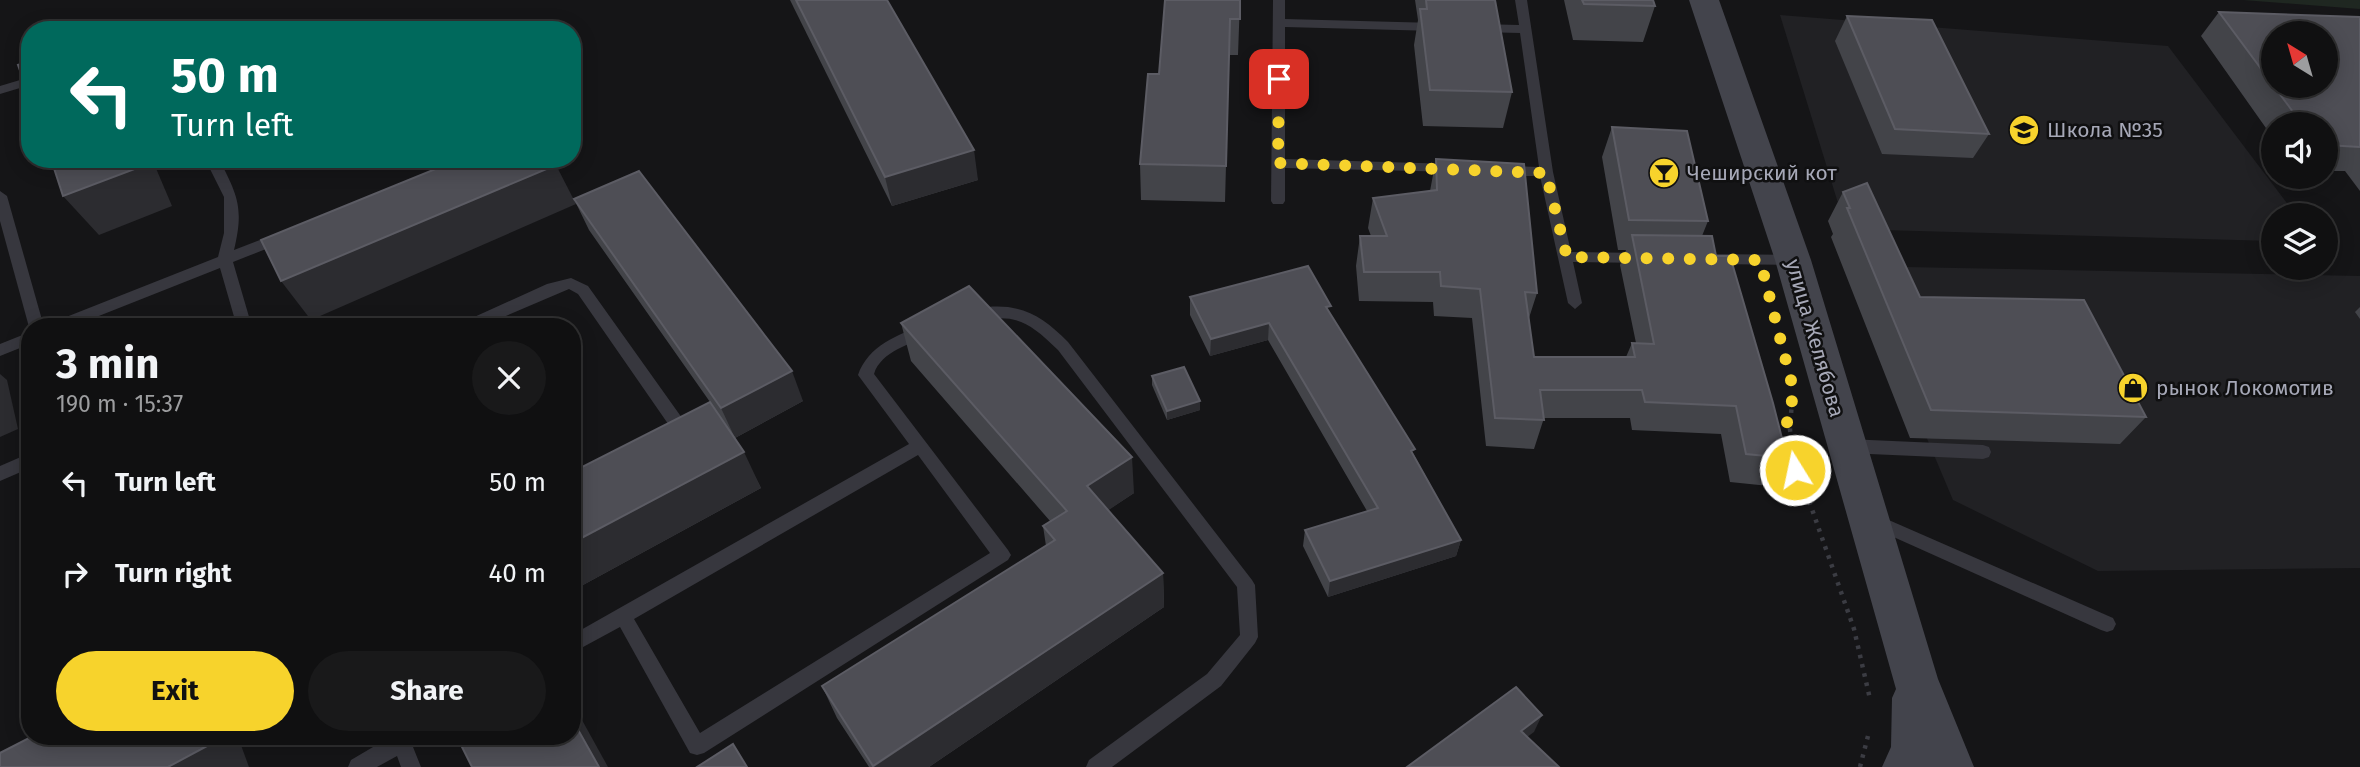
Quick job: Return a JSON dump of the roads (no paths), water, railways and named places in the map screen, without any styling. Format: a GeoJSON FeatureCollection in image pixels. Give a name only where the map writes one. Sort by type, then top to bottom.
{"type":"FeatureCollection","features":[{"type":"Feature","properties":{"kind":"main road","name":"улица Желябова"},"geometry":{"type":"LineString","coordinates":[[1704,0],[1793,260],[1915,679]]}},
{"type":"Feature","properties":{"kind":"main road"},"geometry":{"type":"LineString","coordinates":[[1906,767],[1914,751],[1915,679]]}},
{"type":"Feature","properties":{"kind":"main road"},"geometry":{"type":"LineString","coordinates":[[1915,679],[1950,767]]}},
{"type":"Feature","properties":{"kind":"lane"},"geometry":{"type":"LineString","coordinates":[[1278,201],[1279,0]]}},
{"type":"Feature","properties":{"kind":"lane"},"geometry":{"type":"LineString","coordinates":[[1521,0],[1546,173],[1567,257],[1575,303]]}},
{"type":"Feature","properties":{"kind":"lane"},"geometry":{"type":"LineString","coordinates":[[1279,23],[1444,27]]}},
{"type":"Feature","properties":{"kind":"lane"},"geometry":{"type":"LineString","coordinates":[[1471,28],[1526,29]]}},
{"type":"Feature","properties":{"kind":"lane"},"geometry":{"type":"LineString","coordinates":[[0,89],[21,83]]}},
{"type":"Feature","properties":{"kind":"lane"},"geometry":{"type":"LineString","coordinates":[[1278,163],[1466,170]]}},
{"type":"Feature","properties":{"kind":"lane"},"geometry":{"type":"LineString","coordinates":[[216,168],[231,197],[231,233],[225,260],[242,318]]}},
{"type":"Feature","properties":{"kind":"lane"},"geometry":{"type":"LineString","coordinates":[[1492,170],[1546,173]]}},
{"type":"Feature","properties":{"kind":"lane"},"geometry":{"type":"LineString","coordinates":[[0,196],[3,218],[34,318]]}},
{"type":"Feature","properties":{"kind":"lane"},"geometry":{"type":"LineString","coordinates":[[79,318],[300,228]]}},
{"type":"Feature","properties":{"kind":"lane"},"geometry":{"type":"LineString","coordinates":[[1567,257],[1663,258]]}},
{"type":"Feature","properties":{"kind":"lane"},"geometry":{"type":"LineString","coordinates":[[1691,259],[1793,260]]}},
{"type":"Feature","properties":{"kind":"lane"},"geometry":{"type":"LineString","coordinates":[[486,318],[552,288],[571,283],[583,290],[681,430],[677,443],[665,450]]}},
{"type":"Feature","properties":{"kind":"lane"},"geometry":{"type":"LineString","coordinates":[[623,616],[697,746],[1002,555],[866,375],[867,364],[877,355],[948,322],[1011,310],[1036,320],[1063,346],[1246,585],[1249,637],[1214,680],[1096,767]]}},
{"type":"Feature","properties":{"kind":"lane"},"geometry":{"type":"LineString","coordinates":[[0,350],[21,342]]}},
{"type":"Feature","properties":{"kind":"lane"},"geometry":{"type":"LineString","coordinates":[[581,640],[920,446]]}},
{"type":"Feature","properties":{"kind":"lane"},"geometry":{"type":"LineString","coordinates":[[1847,446],[1983,452]]}},
{"type":"Feature","properties":{"kind":"lane"},"geometry":{"type":"LineString","coordinates":[[0,474],[21,464]]}},
{"type":"Feature","properties":{"kind":"lane"},"geometry":{"type":"LineString","coordinates":[[1866,517],[2107,624]]}},
{"type":"Feature","properties":{"kind":"lane"},"geometry":{"type":"LineString","coordinates":[[358,767],[394,745]]}},
{"type":"Feature","properties":{"kind":"lane"},"geometry":{"type":"LineString","coordinates":[[406,745],[411,767]]}},
{"type":"Feature","properties":{"kind":"place","name":"Школа №35"},"geometry":{"type":"Point","coordinates":[2024,130]}},
{"type":"Feature","properties":{"kind":"place","name":"Чеширский кот"},"geometry":{"type":"Point","coordinates":[1664,173]}},
{"type":"Feature","properties":{"kind":"place","name":"рынок Локомотив"},"geometry":{"type":"Point","coordinates":[2133,388]}}]}
